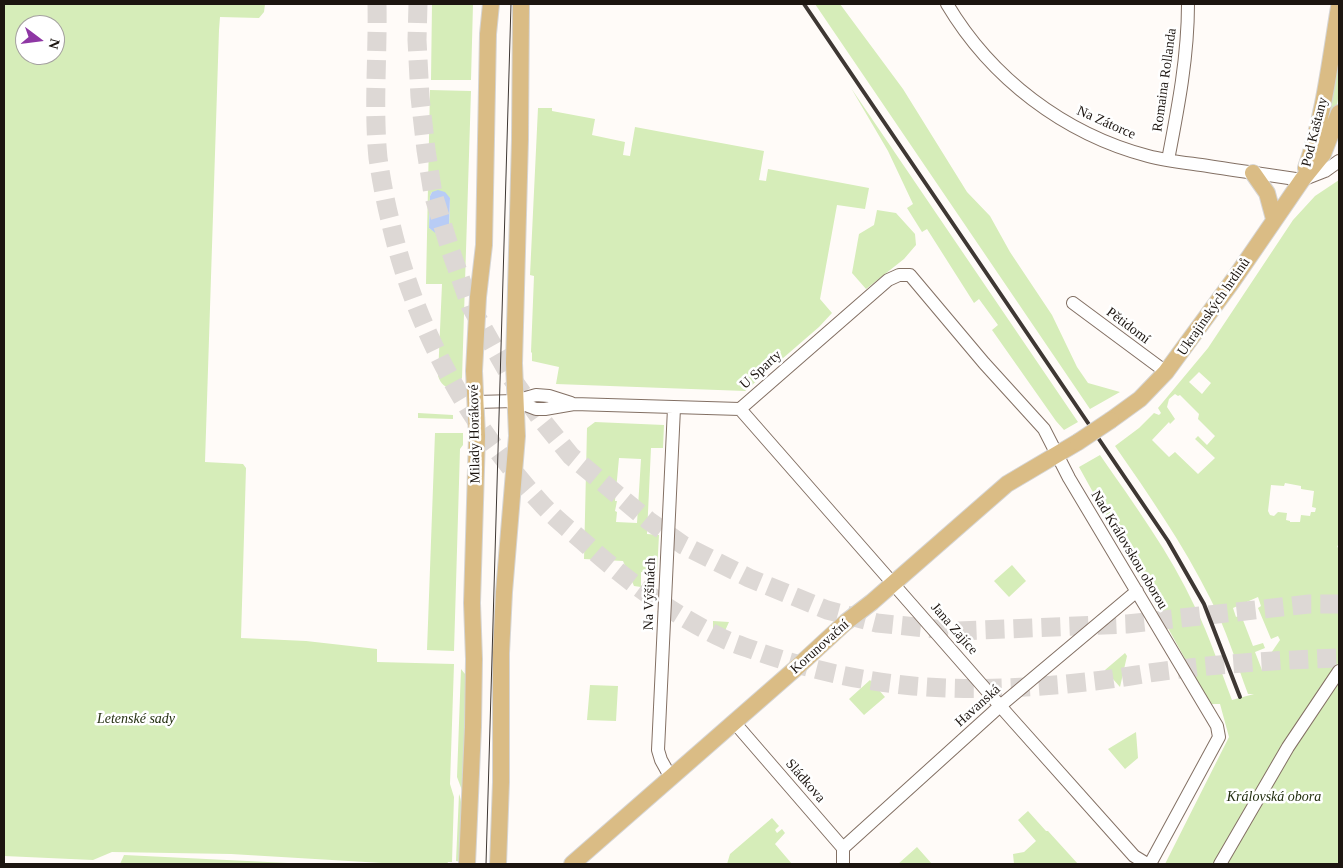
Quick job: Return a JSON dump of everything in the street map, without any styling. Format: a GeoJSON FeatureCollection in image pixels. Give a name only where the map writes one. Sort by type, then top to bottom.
{"type":"FeatureCollection","features":[{"type":"Feature","properties":{"kind":"main road","name":"Milady Horákové"},"geometry":{"type":"LineString","coordinates":[[467,864],[474,659],[472,603],[477,436],[474,371],[478,297],[484,245],[490,4]]}},
{"type":"Feature","properties":{"kind":"main road"},"geometry":{"type":"LineString","coordinates":[[498,864],[501,782],[501,653],[517,436],[514,402],[514,363],[520,139],[521,4]]}},
{"type":"Feature","properties":{"kind":"main road","name":"Pod Kaštany"},"geometry":{"type":"LineString","coordinates":[[1302,180],[1318,131],[1339,7]]}},
{"type":"Feature","properties":{"kind":"main road","name":"Pod Kaštany"},"geometry":{"type":"LineString","coordinates":[[1302,180],[1323,154],[1339,113]]}},
{"type":"Feature","properties":{"kind":"main road"},"geometry":{"type":"LineString","coordinates":[[1253,172],[1267,193],[1274,219]]}},
{"type":"Feature","properties":{"kind":"main road","name":"Ukrajinských hrdinů"},"geometry":{"type":"LineString","coordinates":[[1078,442],[1140,399],[1166,372],[1232,282],[1302,180]]}},
{"type":"Feature","properties":{"kind":"main road","name":"Korunovační"},"geometry":{"type":"LineString","coordinates":[[572,864],[846,622],[893,584],[1007,484],[1078,442]]}},
{"type":"Feature","properties":{"kind":"street","name":"Na Zátorce"},"geometry":{"type":"LineString","coordinates":[[947,4],[968,36],[998,71],[1039,105],[1082,131],[1104,141],[1148,156],[1302,180]]}},
{"type":"Feature","properties":{"kind":"street","name":"Romaina Rollanda"},"geometry":{"type":"LineString","coordinates":[[1168,160],[1185,62],[1188,4]]}},
{"type":"Feature","properties":{"kind":"street"},"geometry":{"type":"LineString","coordinates":[[1302,180],[1325,171],[1339,161]]}},
{"type":"Feature","properties":{"kind":"street","name":"U Sparty"},"geometry":{"type":"LineString","coordinates":[[476,402],[514,402],[536,395],[548,396],[574,404],[740,409],[888,280],[899,275],[910,275]]}},
{"type":"Feature","properties":{"kind":"street","name":"Nad Královskou oborou"},"geometry":{"type":"LineString","coordinates":[[910,275],[984,363],[1044,430],[1056,454],[1219,731],[1219,737],[1149,864]]}},
{"type":"Feature","properties":{"kind":"street","name":"Pětidomí"},"geometry":{"type":"LineString","coordinates":[[1073,303],[1166,372]]}},
{"type":"Feature","properties":{"kind":"street","name":"Na Výšinách"},"geometry":{"type":"LineString","coordinates":[[671,778],[658,750],[674,408]]}},
{"type":"Feature","properties":{"kind":"street","name":"Jana Zajíce"},"geometry":{"type":"LineString","coordinates":[[740,409],[1134,856],[1149,864]]}},
{"type":"Feature","properties":{"kind":"street","name":"Havanská"},"geometry":{"type":"LineString","coordinates":[[843,848],[1000,706],[1137,591]]}},
{"type":"Feature","properties":{"kind":"street"},"geometry":{"type":"LineString","coordinates":[[1220,864],[1288,747],[1339,671]]}},
{"type":"Feature","properties":{"kind":"street","name":"Sládkova"},"geometry":{"type":"LineString","coordinates":[[734,722],[843,848]]}},
{"type":"Feature","properties":{"kind":"street"},"geometry":{"type":"LineString","coordinates":[[843,848],[843,864]]}},
{"type":"Feature","properties":{"kind":"green space","name":"Letenské sady"},"geometry":{"type":"Polygon","coordinates":[[[4,4],[265,4],[264,12],[259,18],[220,17],[219,30],[205,462],[243,464],[246,468],[241,638],[306,641],[377,649],[377,662],[454,664],[450,784],[454,797],[452,862],[447,864],[399,864],[231,854],[112,852],[93,860],[4,856],[4,4]]]}},
{"type":"Feature","properties":{"kind":"green space"},"geometry":{"type":"Polygon","coordinates":[[[432,4],[473,4],[471,80],[431,80],[432,4]]]}},
{"type":"Feature","properties":{"kind":"green space"},"geometry":{"type":"Polygon","coordinates":[[[815,4],[840,4],[903,89],[967,192],[990,216],[1010,252],[1052,315],[1077,367],[1088,383],[1120,392],[1090,409],[815,4]]]}},
{"type":"Feature","properties":{"kind":"green space"},"geometry":{"type":"Polygon","coordinates":[[[1339,44],[1337,104],[1331,126],[1320,148],[1339,44]]]}},
{"type":"Feature","properties":{"kind":"green space"},"geometry":{"type":"Polygon","coordinates":[[[851,88],[1078,422],[1064,430],[1056,421],[992,330],[998,325],[979,299],[974,303],[927,229],[922,232],[907,208],[913,204],[888,151],[851,88]]]}},
{"type":"Feature","properties":{"kind":"green space"},"geometry":{"type":"Polygon","coordinates":[[[430,90],[471,91],[462,378],[458,383],[454,383],[454,389],[440,382],[438,376],[442,284],[426,284],[430,90]],[[432,192],[430,196],[429,228],[438,234],[444,235],[449,228],[450,198],[432,192]]]}},
{"type":"Feature","properties":{"kind":"green space"},"geometry":{"type":"Polygon","coordinates":[[[538,108],[552,108],[552,111],[595,119],[592,135],[625,142],[623,155],[630,156],[635,127],[764,151],[759,180],[766,181],[768,169],[869,188],[865,209],[837,205],[820,299],[832,313],[819,327],[745,391],[556,384],[559,367],[532,361],[531,352],[534,276],[530,275],[538,108]]]}},
{"type":"Feature","properties":{"kind":"green space","name":"Královská obora"},"geometry":{"type":"Polygon","coordinates":[[[1339,180],[1339,543],[1337,547],[1339,548],[1339,662],[1318,690],[1334,688],[1339,681],[1339,864],[1165,864],[1229,737],[1220,704],[1210,704],[1079,467],[1100,455],[1151,529],[1185,587],[1205,630],[1232,700],[1254,694],[1248,694],[1221,622],[1189,558],[1115,446],[1139,428],[1154,413],[1159,415],[1161,413],[1158,408],[1208,348],[1293,220],[1315,196],[1339,180]],[[1199,372],[1189,382],[1202,394],[1211,383],[1199,372]],[[1175,394],[1169,399],[1167,407],[1175,419],[1170,424],[1169,422],[1152,440],[1169,457],[1175,452],[1198,474],[1215,458],[1195,439],[1198,436],[1207,445],[1215,436],[1198,419],[1199,414],[1180,395],[1175,394]],[[1285,483],[1284,486],[1271,485],[1268,511],[1270,515],[1274,516],[1278,512],[1287,513],[1286,520],[1300,522],[1301,515],[1310,516],[1311,512],[1315,512],[1316,508],[1312,507],[1314,491],[1301,489],[1301,486],[1285,483]],[[1258,597],[1233,608],[1236,617],[1241,615],[1253,646],[1263,643],[1265,648],[1255,652],[1262,670],[1280,640],[1278,636],[1271,639],[1258,608],[1261,606],[1258,597]]]}},
{"type":"Feature","properties":{"kind":"green space"},"geometry":{"type":"Polygon","coordinates":[[[877,210],[896,213],[915,234],[916,245],[904,259],[866,289],[852,273],[859,234],[874,225],[877,210]]]}},
{"type":"Feature","properties":{"kind":"green space"},"geometry":{"type":"Polygon","coordinates":[[[418,413],[453,415],[453,419],[418,418],[418,413]]]}},
{"type":"Feature","properties":{"kind":"green space"},"geometry":{"type":"Polygon","coordinates":[[[595,422],[664,425],[663,448],[651,448],[647,534],[659,535],[657,573],[641,572],[641,587],[634,586],[623,561],[584,559],[587,428],[595,422]],[[619,458],[615,501],[617,501],[615,511],[617,512],[616,522],[637,523],[641,459],[619,458]]]}},
{"type":"Feature","properties":{"kind":"green space"},"geometry":{"type":"Polygon","coordinates":[[[435,433],[463,433],[463,445],[460,449],[454,651],[427,650],[435,433]]]}},
{"type":"Feature","properties":{"kind":"green space"},"geometry":{"type":"Polygon","coordinates":[[[1012,565],[1026,581],[1009,597],[994,581],[1012,565]]]}},
{"type":"Feature","properties":{"kind":"green space"},"geometry":{"type":"Polygon","coordinates":[[[713,621],[729,622],[719,644],[713,644],[713,621]]]}},
{"type":"Feature","properties":{"kind":"green space"},"geometry":{"type":"Polygon","coordinates":[[[1125,653],[1127,656],[1120,687],[1105,670],[1125,653]]]}},
{"type":"Feature","properties":{"kind":"green space"},"geometry":{"type":"Polygon","coordinates":[[[461,669],[465,674],[467,682],[463,793],[457,777],[461,669]]]}},
{"type":"Feature","properties":{"kind":"green space"},"geometry":{"type":"Polygon","coordinates":[[[870,680],[885,697],[864,715],[849,699],[870,680]]]}},
{"type":"Feature","properties":{"kind":"green space"},"geometry":{"type":"Polygon","coordinates":[[[590,685],[618,686],[616,721],[587,720],[590,685]]]}},
{"type":"Feature","properties":{"kind":"green space"},"geometry":{"type":"Polygon","coordinates":[[[1136,732],[1138,758],[1125,769],[1108,749],[1136,732]]]}},
{"type":"Feature","properties":{"kind":"green space"},"geometry":{"type":"Polygon","coordinates":[[[459,794],[462,816],[461,862],[456,861],[459,794]]]}},
{"type":"Feature","properties":{"kind":"green space"},"geometry":{"type":"Polygon","coordinates":[[[1028,811],[1078,864],[1014,864],[1013,854],[1024,852],[1036,841],[1018,820],[1028,811]]]}},
{"type":"Feature","properties":{"kind":"green space"},"geometry":{"type":"Polygon","coordinates":[[[772,818],[779,826],[775,830],[777,833],[782,829],[785,833],[775,844],[792,864],[727,864],[730,854],[772,818]]]}},
{"type":"Feature","properties":{"kind":"green space"},"geometry":{"type":"Polygon","coordinates":[[[917,847],[932,864],[898,864],[917,847]]]}},
{"type":"Feature","properties":{"kind":"green space"},"geometry":{"type":"Polygon","coordinates":[[[124,855],[309,864],[120,864],[124,855]]]}},
{"type":"Feature","properties":{"kind":"water"},"geometry":{"type":"Polygon","coordinates":[[[438,190],[445,192],[450,198],[449,228],[444,235],[438,235],[429,228],[430,196],[432,192],[438,190]]]}},
{"type":"Feature","properties":{"kind":"tunnel"},"geometry":{"type":"LineString","coordinates":[[377,4],[376,120],[379,166],[400,259],[428,334],[466,405],[488,438],[539,501],[618,571],[651,596],[705,630],[756,651],[833,673],[913,686],[958,688],[1027,687],[1095,681],[1213,665],[1339,658]]}},
{"type":"Feature","properties":{"kind":"tunnel"},"geometry":{"type":"LineString","coordinates":[[418,4],[417,40],[420,97],[433,194],[470,305],[510,376],[540,418],[571,456],[649,521],[683,545],[749,578],[827,610],[877,623],[956,631],[1127,624],[1309,604],[1339,604]]}},
{"type":"Feature","properties":{"kind":"tram line"},"geometry":{"type":"LineString","coordinates":[[486,864],[511,4]]}},
{"type":"Feature","properties":{"kind":"railway"},"geometry":{"type":"LineString","coordinates":[[804,4],[1168,541],[1204,604],[1240,697]]}}]}
